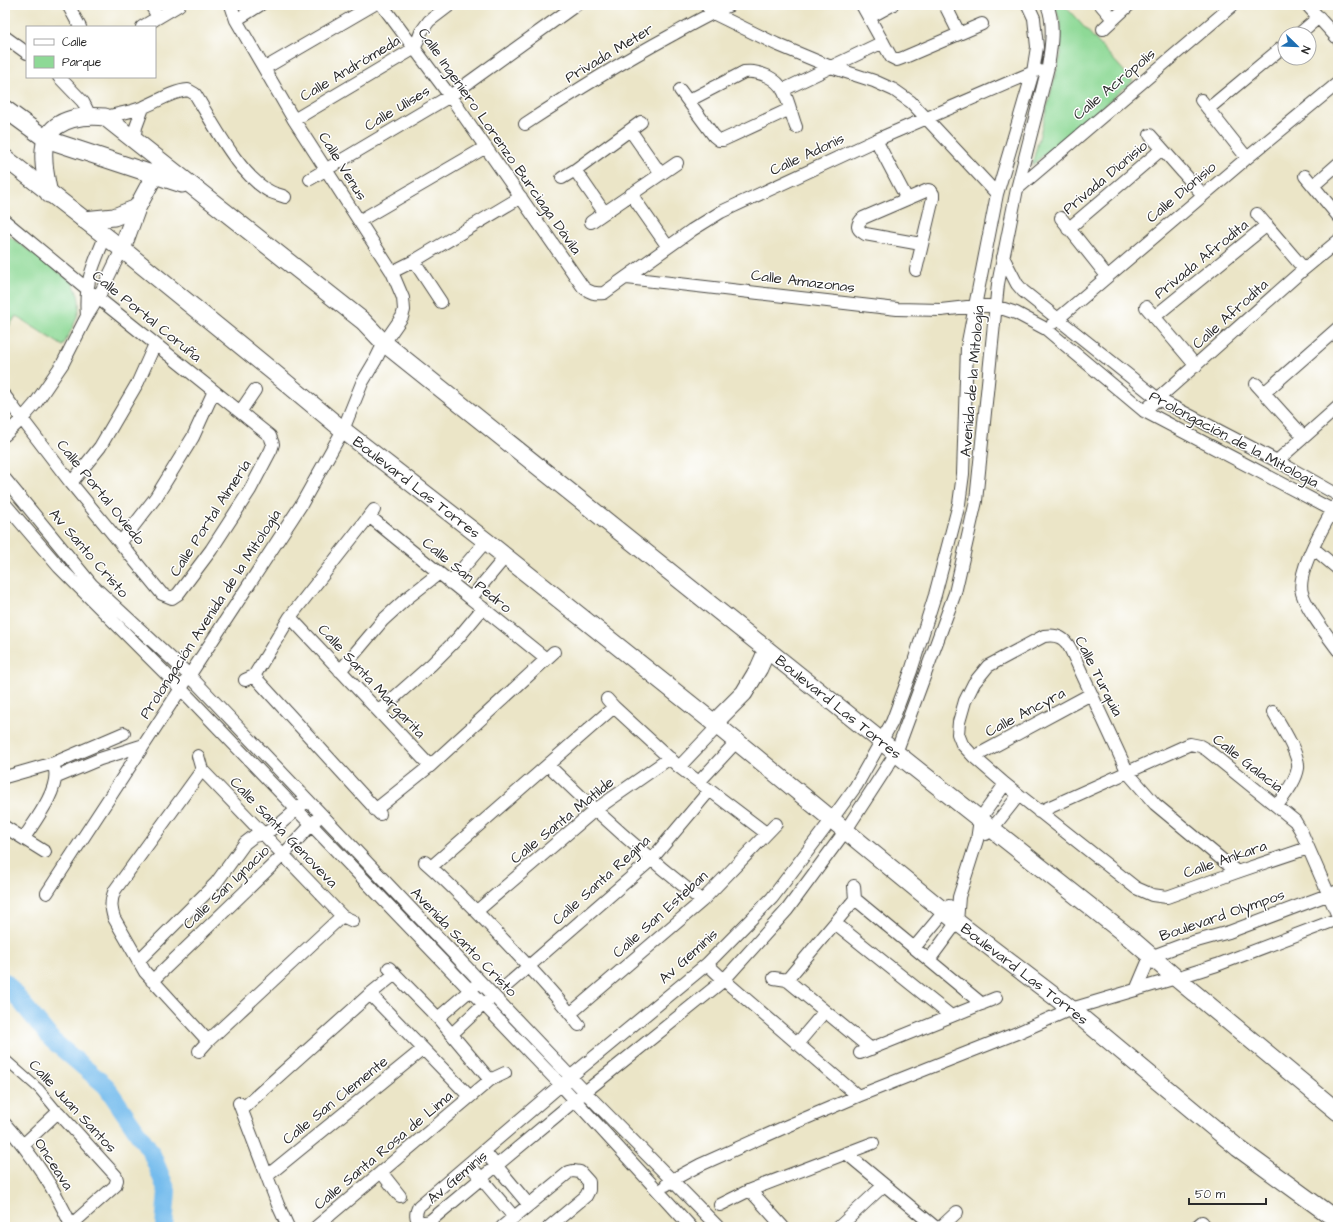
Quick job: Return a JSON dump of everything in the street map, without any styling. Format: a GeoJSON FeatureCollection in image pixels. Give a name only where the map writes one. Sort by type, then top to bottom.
{"type":"FeatureCollection","features":[{"type":"Feature","properties":{"kind":"main road","name":"Boulevard Las Torres"},"geometry":{"type":"LineString","coordinates":[[5,109],[46,139],[158,169],[193,188],[363,321],[384,343],[896,753],[1130,938],[1150,957],[1338,1112]]}},
{"type":"Feature","properties":{"kind":"main road"},"geometry":{"type":"LineString","coordinates":[[49,194],[44,173],[46,139],[56,127],[64,122],[73,119],[98,116]]}},
{"type":"Feature","properties":{"kind":"main road","name":"Boulevard Las Torres"},"geometry":{"type":"LineString","coordinates":[[98,116],[134,141],[158,169]]}},
{"type":"Feature","properties":{"kind":"main road","name":"Boulevard Las Torres"},"geometry":{"type":"LineString","coordinates":[[5,158],[49,194],[122,249],[343,430],[506,556],[716,724],[951,917],[1071,1009],[1238,1148],[1338,1221]]}},
{"type":"Feature","properties":{"kind":"main road"},"geometry":{"type":"LineString","coordinates":[[122,249],[137,208],[158,169]]}},
{"type":"Feature","properties":{"kind":"main road"},"geometry":{"type":"LineString","coordinates":[[84,220],[114,217],[137,208]]}},
{"type":"Feature","properties":{"kind":"main road","name":"Boulevard Las Torres"},"geometry":{"type":"LineString","coordinates":[[716,724],[744,693],[759,668],[767,650]]}},
{"type":"Feature","properties":{"kind":"street"},"geometry":{"type":"LineString","coordinates":[[68,5],[79,26]]}},
{"type":"Feature","properties":{"kind":"street"},"geometry":{"type":"LineString","coordinates":[[151,5],[158,17]]}},
{"type":"Feature","properties":{"kind":"street"},"geometry":{"type":"LineString","coordinates":[[144,26],[179,5]]}},
{"type":"Feature","properties":{"kind":"street","name":"Calle Venus"},"geometry":{"type":"LineString","coordinates":[[231,5],[236,20],[294,120],[392,272],[403,298],[404,310],[402,317],[384,343]]}},
{"type":"Feature","properties":{"kind":"street"},"geometry":{"type":"LineString","coordinates":[[236,20],[260,5]]}},
{"type":"Feature","properties":{"kind":"street"},"geometry":{"type":"LineString","coordinates":[[265,68],[373,5]]}},
{"type":"Feature","properties":{"kind":"street","name":"Calle Ingeniero Lorenzo Burciaga Dávila"},"geometry":{"type":"LineString","coordinates":[[382,5],[450,96],[583,287],[593,293]]}},
{"type":"Feature","properties":{"kind":"street","name":"Calle Andrómeda"},"geometry":{"type":"LineString","coordinates":[[294,120],[415,48],[421,32],[429,21],[450,5]]}},
{"type":"Feature","properties":{"kind":"street","name":"Calle Ulises"},"geometry":{"type":"LineString","coordinates":[[310,179],[450,96],[576,5]]}},
{"type":"Feature","properties":{"kind":"street","name":"Privada Meter"},"geometry":{"type":"LineString","coordinates":[[524,124],[590,82],[647,49],[709,9],[730,5]]}},
{"type":"Feature","properties":{"kind":"street"},"geometry":{"type":"LineString","coordinates":[[862,5],[891,57],[897,60],[982,24]]}},
{"type":"Feature","properties":{"kind":"street"},"geometry":{"type":"LineString","coordinates":[[870,17],[892,5]]}},
{"type":"Feature","properties":{"kind":"street"},"geometry":{"type":"LineString","coordinates":[[945,5],[959,34]]}},
{"type":"Feature","properties":{"kind":"street","name":"Avenida de la Mitología"},"geometry":{"type":"LineString","coordinates":[[881,741],[892,722],[911,671],[935,595],[959,504],[963,474],[967,347],[997,194],[1033,72],[1037,47],[1034,18],[1028,5]]}},
{"type":"Feature","properties":{"kind":"street","name":"Avenida de la Mitología"},"geometry":{"type":"LineString","coordinates":[[896,753],[955,592],[976,501],[981,463],[995,306],[1003,257],[1017,189],[1048,67],[1051,46],[1051,24],[1046,5]]}},
{"type":"Feature","properties":{"kind":"street"},"geometry":{"type":"LineString","coordinates":[[1101,5],[1113,19]]}},
{"type":"Feature","properties":{"kind":"street"},"geometry":{"type":"LineString","coordinates":[[1103,29],[1129,5]]}},
{"type":"Feature","properties":{"kind":"street","name":"Calle Acrópolis"},"geometry":{"type":"LineString","coordinates":[[1017,189],[1233,5]]}},
{"type":"Feature","properties":{"kind":"street"},"geometry":{"type":"LineString","coordinates":[[1309,7],[1338,39]]}},
{"type":"Feature","properties":{"kind":"street"},"geometry":{"type":"LineString","coordinates":[[709,9],[776,44],[831,67],[874,80],[894,90],[911,102],[997,194]]}},
{"type":"Feature","properties":{"kind":"street"},"geometry":{"type":"LineString","coordinates":[[1308,26],[1319,17]]}},
{"type":"Feature","properties":{"kind":"street"},"geometry":{"type":"LineString","coordinates":[[5,37],[26,52]]}},
{"type":"Feature","properties":{"kind":"street"},"geometry":{"type":"LineString","coordinates":[[783,90],[883,42]]}},
{"type":"Feature","properties":{"kind":"street"},"geometry":{"type":"LineString","coordinates":[[1246,158],[1205,105],[1277,51]]}},
{"type":"Feature","properties":{"kind":"street","name":"Calle Adonis"},"geometry":{"type":"LineString","coordinates":[[593,293],[604,293],[627,278],[668,247],[721,212],[876,140],[1033,72],[1048,67]]}},
{"type":"Feature","properties":{"kind":"street"},"geometry":{"type":"LineString","coordinates":[[688,100],[744,72],[751,71],[768,76],[783,90],[796,127]]}},
{"type":"Feature","properties":{"kind":"street"},"geometry":{"type":"LineString","coordinates":[[60,78],[98,116],[125,113],[143,108],[184,90],[192,92],[236,159],[251,176],[270,191],[285,197]]}},
{"type":"Feature","properties":{"kind":"street","name":"Calle Dionisio"},"geometry":{"type":"LineString","coordinates":[[1046,329],[1246,158],[1338,83]]}},
{"type":"Feature","properties":{"kind":"street"},"geometry":{"type":"LineString","coordinates":[[680,90],[714,136],[719,140],[723,140],[790,109]]}},
{"type":"Feature","properties":{"kind":"street"},"geometry":{"type":"LineString","coordinates":[[134,141],[136,127],[143,108]]}},
{"type":"Feature","properties":{"kind":"street"},"geometry":{"type":"LineString","coordinates":[[562,178],[641,122]]}},
{"type":"Feature","properties":{"kind":"street"},"geometry":{"type":"LineString","coordinates":[[630,130],[660,173]]}},
{"type":"Feature","properties":{"kind":"street","name":"Privada Dionisio"},"geometry":{"type":"LineString","coordinates":[[1150,135],[1203,195]]}},
{"type":"Feature","properties":{"kind":"street"},"geometry":{"type":"LineString","coordinates":[[876,140],[907,199]]}},
{"type":"Feature","properties":{"kind":"street"},"geometry":{"type":"LineString","coordinates":[[359,221],[486,147]]}},
{"type":"Feature","properties":{"kind":"street","name":"Privada Dionisio"},"geometry":{"type":"LineString","coordinates":[[1068,229],[1162,149]]}},
{"type":"Feature","properties":{"kind":"street"},"geometry":{"type":"LineString","coordinates":[[591,222],[660,173],[677,163]]}},
{"type":"Feature","properties":{"kind":"street"},"geometry":{"type":"LineString","coordinates":[[1313,186],[1338,164]]}},
{"type":"Feature","properties":{"kind":"street"},"geometry":{"type":"LineString","coordinates":[[575,170],[604,212]]}},
{"type":"Feature","properties":{"kind":"street"},"geometry":{"type":"LineString","coordinates":[[1305,176],[1338,216]]}},
{"type":"Feature","properties":{"kind":"street"},"geometry":{"type":"LineString","coordinates":[[916,270],[933,194],[931,191],[928,190],[863,218],[859,223],[858,227],[860,231],[865,234],[921,244]]}},
{"type":"Feature","properties":{"kind":"street"},"geometry":{"type":"LineString","coordinates":[[631,194],[668,247]]}},
{"type":"Feature","properties":{"kind":"street"},"geometry":{"type":"LineString","coordinates":[[392,272],[414,261],[520,197]]}},
{"type":"Feature","properties":{"kind":"street","name":"Privada Afrodita"},"geometry":{"type":"LineString","coordinates":[[1257,214],[1304,269]]}},
{"type":"Feature","properties":{"kind":"street","name":"Privada Dionisio"},"geometry":{"type":"LineString","coordinates":[[1060,218],[1107,276]]}},
{"type":"Feature","properties":{"kind":"street","name":"Calle Portal Coruña"},"geometry":{"type":"LineString","coordinates":[[5,221],[98,298],[270,436]]}},
{"type":"Feature","properties":{"kind":"street","name":"Privada Afrodita"},"geometry":{"type":"LineString","coordinates":[[1154,317],[1267,225]]}},
{"type":"Feature","properties":{"kind":"street"},"geometry":{"type":"LineString","coordinates":[[87,316],[87,288],[91,272],[105,236]]}},
{"type":"Feature","properties":{"kind":"street","name":"Calle Afrodita"},"geometry":{"type":"LineString","coordinates":[[1144,411],[1304,269],[1338,241]]}},
{"type":"Feature","properties":{"kind":"street"},"geometry":{"type":"LineString","coordinates":[[5,435],[22,419],[50,384],[98,298],[122,249]]}},
{"type":"Feature","properties":{"kind":"street","name":"Prolongación de la Mitología"},"geometry":{"type":"LineString","coordinates":[[1003,257],[1017,284],[1023,292],[1058,318],[1158,399],[1277,461],[1338,495]]}},
{"type":"Feature","properties":{"kind":"street"},"geometry":{"type":"LineString","coordinates":[[414,261],[441,302]]}},
{"type":"Feature","properties":{"kind":"street","name":"Calle Amazonas"},"geometry":{"type":"LineString","coordinates":[[627,278],[897,308],[941,310],[976,306]]}},
{"type":"Feature","properties":{"kind":"street","name":"Prolongación de la Mitología"},"geometry":{"type":"LineString","coordinates":[[976,306],[995,306],[1016,313],[1046,329],[1144,411],[1336,508]]}},
{"type":"Feature","properties":{"kind":"street","name":"Privada Afrodita"},"geometry":{"type":"LineString","coordinates":[[1146,307],[1196,366]]}},
{"type":"Feature","properties":{"kind":"street"},"geometry":{"type":"LineString","coordinates":[[1304,437],[1260,389],[1338,328]]}},
{"type":"Feature","properties":{"kind":"street","name":"Prolongación Avenida de la Mitología"},"geometry":{"type":"LineString","coordinates":[[47,893],[301,505],[343,430],[362,383],[384,343]]}},
{"type":"Feature","properties":{"kind":"street"},"geometry":{"type":"LineString","coordinates":[[71,483],[100,446],[138,382],[155,344]]}},
{"type":"Feature","properties":{"kind":"street"},"geometry":{"type":"LineString","coordinates":[[240,412],[255,390]]}},
{"type":"Feature","properties":{"kind":"street"},"geometry":{"type":"LineString","coordinates":[[121,542],[156,497],[189,444],[214,391]]}},
{"type":"Feature","properties":{"kind":"street","name":"Calle Portal Oviedo"},"geometry":{"type":"LineString","coordinates":[[5,396],[71,483],[121,542],[162,594],[172,598],[178,594]]}},
{"type":"Feature","properties":{"kind":"street"},"geometry":{"type":"LineString","coordinates":[[1277,461],[1338,407]]}},
{"type":"Feature","properties":{"kind":"street","name":"Calle Portal Almería"},"geometry":{"type":"LineString","coordinates":[[178,594],[211,550],[250,490],[271,450],[273,444],[270,436]]}},
{"type":"Feature","properties":{"kind":"street","name":"Av Santo Cristo"},"geometry":{"type":"LineString","coordinates":[[5,479],[92,585],[189,675]]}},
{"type":"Feature","properties":{"kind":"street","name":"Av Santo Cristo"},"geometry":{"type":"LineString","coordinates":[[5,504],[59,567],[181,689]]}},
{"type":"Feature","properties":{"kind":"street"},"geometry":{"type":"LineString","coordinates":[[1336,508],[1313,548],[1301,578],[1301,592],[1313,614],[1338,650]]}},
{"type":"Feature","properties":{"kind":"street","name":"Calle San Pedro"},"geometry":{"type":"LineString","coordinates":[[371,512],[438,574],[550,656],[378,812],[249,678],[290,617],[371,512]]}},
{"type":"Feature","properties":{"kind":"street"},"geometry":{"type":"LineString","coordinates":[[450,583],[486,541]]}},
{"type":"Feature","properties":{"kind":"street"},"geometry":{"type":"LineString","coordinates":[[1313,548],[1338,569]]}},
{"type":"Feature","properties":{"kind":"street"},"geometry":{"type":"LineString","coordinates":[[471,598],[506,556]]}},
{"type":"Feature","properties":{"kind":"street"},"geometry":{"type":"LineString","coordinates":[[340,670],[383,620],[406,599],[438,574]]}},
{"type":"Feature","properties":{"kind":"street"},"geometry":{"type":"LineString","coordinates":[[378,711],[431,665],[458,638],[483,608]]}},
{"type":"Feature","properties":{"kind":"street","name":"Calle Santa Margarita"},"geometry":{"type":"LineString","coordinates":[[290,617],[430,766]]}},
{"type":"Feature","properties":{"kind":"street","name":"Calle Turquia"},"geometry":{"type":"LineString","coordinates":[[1152,895],[1136,888],[1018,796],[974,757],[962,744],[958,734],[959,722],[965,701],[974,683],[988,666],[1044,636],[1053,635],[1062,637],[1068,642],[1128,773],[1155,804],[1236,872]]}},
{"type":"Feature","properties":{"kind":"street","name":"Avenida Santo Cristo"},"geometry":{"type":"LineString","coordinates":[[189,675],[493,996],[565,1081]]}},
{"type":"Feature","properties":{"kind":"street","name":"Avenida Santo Cristo"},"geometry":{"type":"LineString","coordinates":[[181,689],[483,1004],[580,1096],[672,1180],[718,1227]]}},
{"type":"Feature","properties":{"kind":"street","name":"Calle Ancyra"},"geometry":{"type":"LineString","coordinates":[[974,757],[1091,694]]}},
{"type":"Feature","properties":{"kind":"street"},"geometry":{"type":"LineString","coordinates":[[579,1026],[528,966],[477,911],[428,865],[548,765],[611,703],[679,767],[766,833]]}},
{"type":"Feature","properties":{"kind":"street"},"geometry":{"type":"LineString","coordinates":[[1273,712],[1293,748],[1298,768],[1294,780],[1277,806]]}},
{"type":"Feature","properties":{"kind":"street"},"geometry":{"type":"LineString","coordinates":[[679,767],[716,724]]}},
{"type":"Feature","properties":{"kind":"street"},"geometry":{"type":"LineString","coordinates":[[5,777],[54,763],[124,733]]}},
{"type":"Feature","properties":{"kind":"street"},"geometry":{"type":"LineString","coordinates":[[699,782],[737,741]]}},
{"type":"Feature","properties":{"kind":"street","name":"Av Geminis"},"geometry":{"type":"LineString","coordinates":[[881,741],[856,786],[772,898],[707,964],[565,1081],[419,1206],[416,1212],[418,1219],[424,1223],[430,1221],[580,1096],[724,980],[787,910],[846,830],[896,753]]}},
{"type":"Feature","properties":{"kind":"street"},"geometry":{"type":"LineString","coordinates":[[56,777],[100,759],[144,744]]}},
{"type":"Feature","properties":{"kind":"street","name":"Calle Galacia"},"geometry":{"type":"LineString","coordinates":[[1039,812],[1190,744],[1200,746],[1208,750],[1295,821],[1333,893],[1338,916]]}},
{"type":"Feature","properties":{"kind":"street","name":"Calle Santa Genoveva"},"geometry":{"type":"LineString","coordinates":[[198,756],[202,770],[283,855],[348,918],[208,1041],[199,1051]]}},
{"type":"Feature","properties":{"kind":"street","name":"Calle Santa Matilde"},"geometry":{"type":"LineString","coordinates":[[477,911],[595,810],[670,758]]}},
{"type":"Feature","properties":{"kind":"street"},"geometry":{"type":"LineString","coordinates":[[24,838],[50,794],[56,777],[54,763]]}},
{"type":"Feature","properties":{"kind":"street"},"geometry":{"type":"LineString","coordinates":[[264,776],[274,765]]}},
{"type":"Feature","properties":{"kind":"street"},"geometry":{"type":"LineString","coordinates":[[548,765],[595,810],[651,860],[702,901]]}},
{"type":"Feature","properties":{"kind":"street"},"geometry":{"type":"LineString","coordinates":[[202,770],[120,884],[111,899],[111,909],[114,918],[144,972],[208,1041]]}},
{"type":"Feature","properties":{"kind":"street"},"geometry":{"type":"LineString","coordinates":[[929,960],[951,917],[959,897],[977,840],[1005,784]]}},
{"type":"Feature","properties":{"kind":"street","name":"Calle Santa Regina"},"geometry":{"type":"LineString","coordinates":[[506,986],[651,860],[709,791]]}},
{"type":"Feature","properties":{"kind":"street"},"geometry":{"type":"LineString","coordinates":[[986,824],[1018,796]]}},
{"type":"Feature","properties":{"kind":"street","name":"Calle San Ignacio"},"geometry":{"type":"LineString","coordinates":[[138,961],[216,883],[245,843],[254,836],[264,834],[280,824],[307,800]]}},
{"type":"Feature","properties":{"kind":"street","name":"Calle San Ignacio"},"geometry":{"type":"LineString","coordinates":[[152,981],[283,855],[321,815]]}},
{"type":"Feature","properties":{"kind":"street","name":"Calle San Esteban"},"geometry":{"type":"LineString","coordinates":[[570,1014],[702,901],[776,824]]}},
{"type":"Feature","properties":{"kind":"street"},"geometry":{"type":"LineString","coordinates":[[5,827],[45,852]]}},
{"type":"Feature","properties":{"kind":"street","name":"Calle Ankara"},"geometry":{"type":"LineString","coordinates":[[1152,895],[1168,897],[1308,848]]}},
{"type":"Feature","properties":{"kind":"street"},"geometry":{"type":"LineString","coordinates":[[787,980],[855,899],[854,886]]}},
{"type":"Feature","properties":{"kind":"street","name":"Boulevard Olympos"},"geometry":{"type":"LineString","coordinates":[[1136,990],[1150,957],[1182,945],[1229,932],[1333,893]]}},
{"type":"Feature","properties":{"kind":"street"},"geometry":{"type":"LineString","coordinates":[[855,899],[982,1004]]}},
{"type":"Feature","properties":{"kind":"street"},"geometry":{"type":"LineString","coordinates":[[914,948],[951,917]]}},
{"type":"Feature","properties":{"kind":"street"},"geometry":{"type":"LineString","coordinates":[[659,1191],[672,1180],[700,1165],[764,1136],[858,1096],[1017,1033],[1071,1009],[1217,965],[1338,919]]}},
{"type":"Feature","properties":{"kind":"street"},"geometry":{"type":"LineString","coordinates":[[834,923],[951,1016]]}},
{"type":"Feature","properties":{"kind":"street"},"geometry":{"type":"LineString","coordinates":[[707,964],[858,1096]]}},
{"type":"Feature","properties":{"kind":"street"},"geometry":{"type":"LineString","coordinates":[[288,1227],[240,1106],[370,994],[392,971],[438,1018],[490,1080]]}},
{"type":"Feature","properties":{"kind":"street"},"geometry":{"type":"LineString","coordinates":[[774,978],[787,980],[825,1011],[865,1051],[996,998]]}},
{"type":"Feature","properties":{"kind":"street"},"geometry":{"type":"LineString","coordinates":[[438,1018],[480,982]]}},
{"type":"Feature","properties":{"kind":"street","name":"Calle Santa Rosa de Lima"},"geometry":{"type":"LineString","coordinates":[[370,994],[470,1097]]}},
{"type":"Feature","properties":{"kind":"street"},"geometry":{"type":"LineString","coordinates":[[452,1034],[493,996]]}},
{"type":"Feature","properties":{"kind":"street"},"geometry":{"type":"LineString","coordinates":[[797,1044],[825,1011]]}},
{"type":"Feature","properties":{"kind":"street","name":"Calle San Clemente"},"geometry":{"type":"LineString","coordinates":[[267,1176],[423,1049]]}},
{"type":"Feature","properties":{"kind":"street","name":"Calle Juan Santos"},"geometry":{"type":"LineString","coordinates":[[5,1059],[39,1089],[116,1176],[117,1180],[115,1186],[70,1226]]}},
{"type":"Feature","properties":{"kind":"street","name":"Calle Santa Rosa de Lima"},"geometry":{"type":"LineString","coordinates":[[316,1227],[490,1080],[505,1073]]}},
{"type":"Feature","properties":{"kind":"street","name":"Avenida Santo Cristo"},"geometry":{"type":"LineString","coordinates":[[580,1096],[691,1227]]}},
{"type":"Feature","properties":{"kind":"street"},"geometry":{"type":"LineString","coordinates":[[23,1145],[58,1112]]}},
{"type":"Feature","properties":{"kind":"street","name":"Onceava"},"geometry":{"type":"LineString","coordinates":[[5,1125],[23,1145],[63,1208],[70,1226]]}},
{"type":"Feature","properties":{"kind":"street"},"geometry":{"type":"LineString","coordinates":[[720,1205],[750,1190],[873,1143]]}},
{"type":"Feature","properties":{"kind":"street"},"geometry":{"type":"LineString","coordinates":[[484,1151],[529,1205]]}},
{"type":"Feature","properties":{"kind":"street"},"geometry":{"type":"LineString","coordinates":[[846,1153],[935,1227]]}},
{"type":"Feature","properties":{"kind":"street"},"geometry":{"type":"LineString","coordinates":[[469,1164],[514,1217]]}},
{"type":"Feature","properties":{"kind":"street"},"geometry":{"type":"LineString","coordinates":[[381,1172],[400,1196]]}},
{"type":"Feature","properties":{"kind":"street"},"geometry":{"type":"LineString","coordinates":[[502,1227],[569,1172],[580,1172],[589,1182],[589,1190],[586,1196],[549,1227]]}},
{"type":"Feature","properties":{"kind":"street"},"geometry":{"type":"LineString","coordinates":[[839,1227],[884,1185]]}},
{"type":"Feature","properties":{"kind":"street"},"geometry":{"type":"LineString","coordinates":[[750,1190],[783,1227]]}},
{"type":"Feature","properties":{"kind":"street"},"geometry":{"type":"LineString","coordinates":[[941,1227],[956,1212]]}},
{"type":"Feature","properties":{"kind":"street"},"geometry":{"type":"LineString","coordinates":[[1196,1227],[1202,1222],[1206,1227]]}},
{"type":"Feature","properties":{"kind":"green space"},"geometry":{"type":"Polygon","coordinates":[[[1055,5],[1064,5],[1133,81],[1032,165],[1061,54],[1061,26],[1055,5]]]}},
{"type":"Feature","properties":{"kind":"green space"},"geometry":{"type":"Polygon","coordinates":[[[5,233],[72,282],[77,291],[79,300],[78,315],[63,346],[16,316],[5,332],[5,233]]]}},
{"type":"Feature","properties":{"kind":"waterway"},"geometry":{"type":"LineString","coordinates":[[5,982],[52,1040],[106,1086],[151,1152],[167,1191],[164,1227]]}}]}
